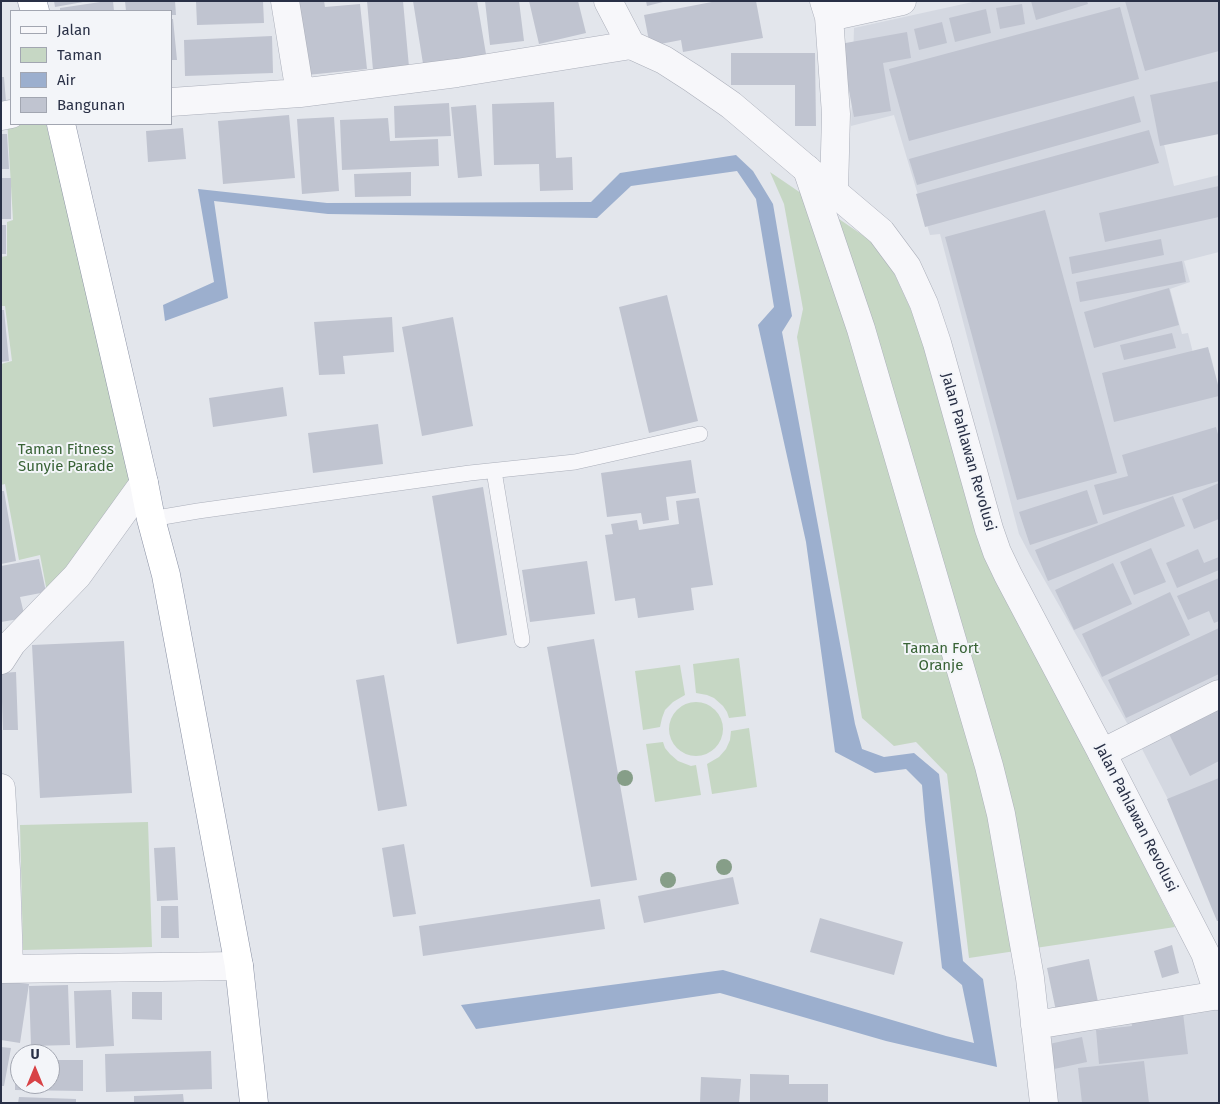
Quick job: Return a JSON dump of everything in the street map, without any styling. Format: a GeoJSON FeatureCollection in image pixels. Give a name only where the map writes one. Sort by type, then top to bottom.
{"type":"FeatureCollection","features":[{"type":"Feature","properties":{"kind":"highway"},"geometry":{"type":"LineString","coordinates":[[61,125],[144,483],[150,519],[166,575],[239,966],[254,1103]]}},
{"type":"Feature","properties":{"kind":"street"},"geometry":{"type":"LineString","coordinates":[[285,1],[300,93]]}},
{"type":"Feature","properties":{"kind":"street"},"geometry":{"type":"LineString","coordinates":[[172,102],[300,93],[457,72],[631,45],[608,1]]}},
{"type":"Feature","properties":{"kind":"street"},"geometry":{"type":"LineString","coordinates":[[834,192],[836,114],[826,9],[902,1]]}},
{"type":"Feature","properties":{"kind":"street","name":"Jalan Pahlawan Revolusi"},"geometry":{"type":"LineString","coordinates":[[631,45],[664,60],[723,99],[881,232],[906,267],[924,304],[937,343],[997,552],[1205,952],[1219,995]]}},
{"type":"Feature","properties":{"kind":"street"},"geometry":{"type":"LineString","coordinates":[[807,168],[861,329],[989,766],[1001,814],[1030,978],[1044,1103]]}},
{"type":"Feature","properties":{"kind":"street"},"geometry":{"type":"LineString","coordinates":[[1,660],[12,642],[77,576],[144,483]]}},
{"type":"Feature","properties":{"kind":"street"},"geometry":{"type":"LineString","coordinates":[[1102,753],[1219,694]]}},
{"type":"Feature","properties":{"kind":"street"},"geometry":{"type":"LineString","coordinates":[[1,788],[6,870],[5,968],[239,966]]}},
{"type":"Feature","properties":{"kind":"street"},"geometry":{"type":"LineString","coordinates":[[1036,1025],[1219,995]]}},
{"type":"Feature","properties":{"kind":"lane"},"geometry":{"type":"LineString","coordinates":[[150,519],[494,471],[575,462],[700,434]]}},
{"type":"Feature","properties":{"kind":"lane"},"geometry":{"type":"LineString","coordinates":[[494,471],[522,640]]}},
{"type":"Feature","properties":{"kind":"shaded area"},"geometry":{"type":"Polygon","coordinates":[[[977,1],[1219,1],[1219,121],[1162,136],[1174,186],[1219,175],[1219,252],[1184,261],[1190,282],[1170,289],[1182,334],[1188,333],[1194,357],[1210,353],[1219,388],[1219,898],[1142,749],[1019,534],[940,234],[930,235],[894,115],[851,126],[854,28],[977,1]]]}},
{"type":"Feature","properties":{"kind":"shaded area"},"geometry":{"type":"Polygon","coordinates":[[[1219,1006],[1219,1103],[1057,1103],[1049,1035],[1219,1006]]]}},
{"type":"Feature","properties":{"kind":"green space","name":"Taman Fitness Sunyie Parade"},"geometry":{"type":"Polygon","coordinates":[[[7,118],[10,125],[46,125],[135,472],[48,597],[40,555],[19,560],[5,484],[1,485],[1,364],[12,361],[5,306],[1,306],[1,257],[7,256],[7,222],[13,220],[7,118]]]}},
{"type":"Feature","properties":{"kind":"green space","name":"Taman Fort Oranje"},"geometry":{"type":"Polygon","coordinates":[[[770,172],[883,249],[926,343],[987,554],[1175,927],[969,958],[947,774],[916,742],[894,746],[862,718],[797,337],[803,309],[784,204],[770,172]]]}},
{"type":"Feature","properties":{"kind":"green space"},"geometry":{"type":"Polygon","coordinates":[[[739,658],[746,716],[729,718],[723,706],[714,698],[696,693],[693,664],[739,658]]]}},
{"type":"Feature","properties":{"kind":"green space"},"geometry":{"type":"Polygon","coordinates":[[[680,665],[685,695],[673,702],[665,710],[660,727],[643,730],[635,671],[680,665]]]}},
{"type":"Feature","properties":{"kind":"green space"},"geometry":{"type":"Polygon","coordinates":[[[691,702],[701,702],[711,706],[719,714],[723,729],[719,744],[711,752],[701,756],[691,756],[681,752],[673,744],[669,734],[669,724],[673,714],[681,706],[691,702]]]}},
{"type":"Feature","properties":{"kind":"green space"},"geometry":{"type":"Polygon","coordinates":[[[749,728],[757,787],[712,794],[707,764],[719,757],[726,749],[731,731],[749,728]]]}},
{"type":"Feature","properties":{"kind":"green space"},"geometry":{"type":"Polygon","coordinates":[[[663,742],[665,748],[678,761],[691,766],[696,765],[701,795],[655,802],[646,744],[663,742]]]}},
{"type":"Feature","properties":{"kind":"green space"},"geometry":{"type":"Polygon","coordinates":[[[148,822],[152,947],[23,950],[20,825],[148,822]]]}},
{"type":"Feature","properties":{"kind":"water"},"geometry":{"type":"Polygon","coordinates":[[[736,155],[753,171],[773,204],[792,316],[782,332],[855,724],[862,749],[884,757],[914,753],[939,774],[963,961],[983,979],[997,1067],[886,1041],[720,993],[476,1029],[461,1005],[723,970],[974,1043],[962,985],[942,968],[922,785],[906,769],[875,773],[835,752],[806,542],[758,325],[774,307],[756,199],[737,171],[631,186],[597,218],[328,214],[214,201],[228,298],[165,321],[163,305],[214,282],[198,189],[327,203],[591,202],[620,173],[736,155]]]}},
{"type":"Feature","properties":{"kind":"building"},"geometry":{"type":"Polygon","coordinates":[[[54,1],[83,1],[83,2],[55,7],[54,1]]]}},
{"type":"Feature","properties":{"kind":"building"},"geometry":{"type":"Polygon","coordinates":[[[113,1],[114,10],[60,10],[60,8],[113,1]]]}},
{"type":"Feature","properties":{"kind":"building"},"geometry":{"type":"Polygon","coordinates":[[[125,1],[175,1],[176,15],[172,15],[172,10],[126,10],[125,1]]]}},
{"type":"Feature","properties":{"kind":"building"},"geometry":{"type":"Polygon","coordinates":[[[196,1],[263,1],[264,23],[197,25],[196,1]]]}},
{"type":"Feature","properties":{"kind":"building"},"geometry":{"type":"Polygon","coordinates":[[[299,1],[324,1],[325,7],[360,4],[367,69],[307,75],[299,1]]]}},
{"type":"Feature","properties":{"kind":"building"},"geometry":{"type":"Polygon","coordinates":[[[367,1],[403,1],[409,67],[373,70],[367,1]]]}},
{"type":"Feature","properties":{"kind":"building"},"geometry":{"type":"Polygon","coordinates":[[[413,1],[477,1],[487,60],[424,70],[413,1]]]}},
{"type":"Feature","properties":{"kind":"building"},"geometry":{"type":"Polygon","coordinates":[[[485,1],[519,1],[524,41],[490,45],[485,1]]]}},
{"type":"Feature","properties":{"kind":"building"},"geometry":{"type":"Polygon","coordinates":[[[529,1],[578,1],[586,33],[539,44],[529,1]]]}},
{"type":"Feature","properties":{"kind":"building"},"geometry":{"type":"Polygon","coordinates":[[[646,1],[663,1],[663,2],[647,6],[646,1]]]}},
{"type":"Feature","properties":{"kind":"building"},"geometry":{"type":"Polygon","coordinates":[[[717,1],[756,1],[763,38],[683,52],[681,40],[650,46],[644,15],[717,1]]]}},
{"type":"Feature","properties":{"kind":"building"},"geometry":{"type":"Polygon","coordinates":[[[1031,1],[1087,1],[1088,4],[1036,20],[1031,1]]]}},
{"type":"Feature","properties":{"kind":"building"},"geometry":{"type":"Polygon","coordinates":[[[1125,1],[1219,1],[1219,51],[1145,71],[1125,1]]]}},
{"type":"Feature","properties":{"kind":"building"},"geometry":{"type":"Polygon","coordinates":[[[1022,4],[1025,24],[1000,29],[996,8],[1022,4]]]}},
{"type":"Feature","properties":{"kind":"building"},"geometry":{"type":"Polygon","coordinates":[[[1120,7],[1139,79],[909,141],[889,69],[1120,7]]]}},
{"type":"Feature","properties":{"kind":"building"},"geometry":{"type":"Polygon","coordinates":[[[986,9],[991,33],[955,42],[949,18],[986,9]]]}},
{"type":"Feature","properties":{"kind":"building"},"geometry":{"type":"Polygon","coordinates":[[[172,19],[173,19],[177,60],[172,60],[172,19]]]}},
{"type":"Feature","properties":{"kind":"building"},"geometry":{"type":"Polygon","coordinates":[[[942,22],[947,43],[919,50],[914,29],[942,22]]]}},
{"type":"Feature","properties":{"kind":"building"},"geometry":{"type":"Polygon","coordinates":[[[907,32],[911,58],[883,63],[891,111],[854,117],[840,44],[907,32]]]}},
{"type":"Feature","properties":{"kind":"building"},"geometry":{"type":"Polygon","coordinates":[[[272,36],[273,73],[185,76],[184,40],[272,36]]]}},
{"type":"Feature","properties":{"kind":"building"},"geometry":{"type":"Polygon","coordinates":[[[731,53],[815,53],[816,126],[795,126],[795,85],[731,85],[731,53]]]}},
{"type":"Feature","properties":{"kind":"building"},"geometry":{"type":"Polygon","coordinates":[[[1,77],[4,77],[6,102],[1,102],[1,77]]]}},
{"type":"Feature","properties":{"kind":"building"},"geometry":{"type":"Polygon","coordinates":[[[1219,81],[1219,134],[1160,146],[1150,95],[1219,81]]]}},
{"type":"Feature","properties":{"kind":"building"},"geometry":{"type":"Polygon","coordinates":[[[1134,96],[1141,122],[917,185],[909,159],[1134,96]]]}},
{"type":"Feature","properties":{"kind":"building"},"geometry":{"type":"Polygon","coordinates":[[[554,102],[556,158],[572,157],[573,190],[540,191],[539,164],[494,165],[492,104],[554,102]]]}},
{"type":"Feature","properties":{"kind":"building"},"geometry":{"type":"Polygon","coordinates":[[[449,103],[451,136],[395,138],[394,106],[449,103]]]}},
{"type":"Feature","properties":{"kind":"building"},"geometry":{"type":"Polygon","coordinates":[[[476,105],[482,176],[458,178],[451,107],[476,105]]]}},
{"type":"Feature","properties":{"kind":"building"},"geometry":{"type":"Polygon","coordinates":[[[289,115],[295,178],[223,184],[218,121],[289,115]]]}},
{"type":"Feature","properties":{"kind":"building"},"geometry":{"type":"Polygon","coordinates":[[[334,117],[339,191],[302,194],[297,119],[334,117]]]}},
{"type":"Feature","properties":{"kind":"building"},"geometry":{"type":"Polygon","coordinates":[[[388,118],[390,141],[438,139],[439,166],[342,170],[340,120],[388,118]]]}},
{"type":"Feature","properties":{"kind":"building"},"geometry":{"type":"Polygon","coordinates":[[[183,128],[186,159],[148,162],[146,131],[183,128]]]}},
{"type":"Feature","properties":{"kind":"building"},"geometry":{"type":"Polygon","coordinates":[[[1149,130],[1159,163],[925,227],[916,194],[1149,130]]]}},
{"type":"Feature","properties":{"kind":"building"},"geometry":{"type":"Polygon","coordinates":[[[1,134],[7,134],[9,169],[1,169],[1,134]]]}},
{"type":"Feature","properties":{"kind":"building"},"geometry":{"type":"Polygon","coordinates":[[[411,172],[411,196],[355,197],[354,174],[411,172]]]}},
{"type":"Feature","properties":{"kind":"building"},"geometry":{"type":"Polygon","coordinates":[[[1,178],[11,178],[11,219],[1,219],[1,178]]]}},
{"type":"Feature","properties":{"kind":"building"},"geometry":{"type":"Polygon","coordinates":[[[1219,186],[1219,217],[1105,242],[1099,213],[1219,186]]]}},
{"type":"Feature","properties":{"kind":"building"},"geometry":{"type":"Polygon","coordinates":[[[1045,210],[1117,473],[1017,500],[945,237],[1045,210]]]}},
{"type":"Feature","properties":{"kind":"building"},"geometry":{"type":"Polygon","coordinates":[[[1,225],[6,225],[6,254],[1,254],[1,225]]]}},
{"type":"Feature","properties":{"kind":"building"},"geometry":{"type":"Polygon","coordinates":[[[1161,239],[1164,255],[1072,274],[1069,257],[1161,239]]]}},
{"type":"Feature","properties":{"kind":"building"},"geometry":{"type":"Polygon","coordinates":[[[1182,261],[1186,282],[1080,302],[1076,282],[1182,261]]]}},
{"type":"Feature","properties":{"kind":"building"},"geometry":{"type":"Polygon","coordinates":[[[1169,288],[1179,325],[1094,348],[1084,312],[1169,288]]]}},
{"type":"Feature","properties":{"kind":"building"},"geometry":{"type":"Polygon","coordinates":[[[667,295],[698,421],[649,433],[619,307],[667,295]]]}},
{"type":"Feature","properties":{"kind":"building"},"geometry":{"type":"Polygon","coordinates":[[[1,310],[4,310],[9,361],[1,362],[1,310]]]}},
{"type":"Feature","properties":{"kind":"building"},"geometry":{"type":"Polygon","coordinates":[[[392,317],[394,352],[343,356],[345,374],[319,375],[314,322],[392,317]]]}},
{"type":"Feature","properties":{"kind":"building"},"geometry":{"type":"Polygon","coordinates":[[[453,317],[473,426],[422,436],[402,327],[453,317]]]}},
{"type":"Feature","properties":{"kind":"building"},"geometry":{"type":"Polygon","coordinates":[[[1172,333],[1176,348],[1124,360],[1120,345],[1172,333]]]}},
{"type":"Feature","properties":{"kind":"building"},"geometry":{"type":"Polygon","coordinates":[[[1208,347],[1219,389],[1219,396],[1114,422],[1102,373],[1208,347]]]}},
{"type":"Feature","properties":{"kind":"building"},"geometry":{"type":"Polygon","coordinates":[[[283,387],[287,416],[213,427],[209,398],[283,387]]]}},
{"type":"Feature","properties":{"kind":"building"},"geometry":{"type":"Polygon","coordinates":[[[378,424],[383,464],[313,473],[308,433],[378,424]]]}},
{"type":"Feature","properties":{"kind":"building"},"geometry":{"type":"Polygon","coordinates":[[[1216,427],[1219,438],[1219,481],[1103,515],[1094,485],[1128,476],[1122,455],[1216,427]]]}},
{"type":"Feature","properties":{"kind":"building"},"geometry":{"type":"Polygon","coordinates":[[[691,460],[696,493],[666,497],[669,520],[643,524],[641,513],[607,517],[601,473],[691,460]]]}},
{"type":"Feature","properties":{"kind":"building"},"geometry":{"type":"Polygon","coordinates":[[[1219,483],[1219,519],[1194,529],[1182,499],[1219,483]]]}},
{"type":"Feature","properties":{"kind":"building"},"geometry":{"type":"Polygon","coordinates":[[[483,487],[507,635],[457,644],[432,496],[483,487]]]}},
{"type":"Feature","properties":{"kind":"building"},"geometry":{"type":"Polygon","coordinates":[[[1087,490],[1098,523],[1030,545],[1019,512],[1087,490]]]}},
{"type":"Feature","properties":{"kind":"building"},"geometry":{"type":"Polygon","coordinates":[[[1,491],[4,491],[16,561],[1,564],[1,491]]]}},
{"type":"Feature","properties":{"kind":"building"},"geometry":{"type":"Polygon","coordinates":[[[1173,496],[1185,526],[1048,581],[1035,550],[1173,496]]]}},
{"type":"Feature","properties":{"kind":"building"},"geometry":{"type":"Polygon","coordinates":[[[699,498],[713,585],[691,588],[694,610],[638,618],[635,598],[615,601],[605,535],[613,534],[611,524],[637,520],[639,530],[679,524],[676,501],[699,498]]]}},
{"type":"Feature","properties":{"kind":"building"},"geometry":{"type":"Polygon","coordinates":[[[1151,548],[1166,582],[1134,595],[1120,562],[1151,548]]]}},
{"type":"Feature","properties":{"kind":"building"},"geometry":{"type":"Polygon","coordinates":[[[1198,549],[1204,563],[1219,557],[1219,570],[1177,588],[1166,563],[1198,549]]]}},
{"type":"Feature","properties":{"kind":"building"},"geometry":{"type":"Polygon","coordinates":[[[39,559],[46,592],[20,597],[25,618],[1,622],[1,566],[39,559]]]}},
{"type":"Feature","properties":{"kind":"building"},"geometry":{"type":"Polygon","coordinates":[[[587,561],[595,614],[530,622],[522,570],[587,561]]]}},
{"type":"Feature","properties":{"kind":"building"},"geometry":{"type":"Polygon","coordinates":[[[1113,563],[1132,604],[1074,630],[1055,590],[1113,563]]]}},
{"type":"Feature","properties":{"kind":"building"},"geometry":{"type":"Polygon","coordinates":[[[1219,578],[1219,621],[1214,623],[1209,611],[1188,620],[1177,596],[1219,578]]]}},
{"type":"Feature","properties":{"kind":"building"},"geometry":{"type":"Polygon","coordinates":[[[1170,592],[1190,635],[1102,677],[1082,634],[1170,592]]]}},
{"type":"Feature","properties":{"kind":"building"},"geometry":{"type":"Polygon","coordinates":[[[1219,628],[1219,674],[1126,718],[1108,680],[1219,628]]]}},
{"type":"Feature","properties":{"kind":"building"},"geometry":{"type":"Polygon","coordinates":[[[594,639],[637,880],[591,887],[547,647],[594,639]]]}},
{"type":"Feature","properties":{"kind":"building"},"geometry":{"type":"Polygon","coordinates":[[[124,641],[132,793],[40,798],[32,645],[124,641]]]}},
{"type":"Feature","properties":{"kind":"building"},"geometry":{"type":"Polygon","coordinates":[[[16,672],[18,730],[3,730],[1,673],[16,672]]]}},
{"type":"Feature","properties":{"kind":"building"},"geometry":{"type":"Polygon","coordinates":[[[384,675],[407,806],[378,811],[356,680],[384,675]]]}},
{"type":"Feature","properties":{"kind":"building"},"geometry":{"type":"Polygon","coordinates":[[[1219,699],[1219,761],[1190,776],[1165,726],[1219,699]]]}},
{"type":"Feature","properties":{"kind":"building"},"geometry":{"type":"Polygon","coordinates":[[[1219,778],[1219,921],[1217,921],[1167,799],[1219,778]]]}},
{"type":"Feature","properties":{"kind":"building"},"geometry":{"type":"Polygon","coordinates":[[[404,844],[416,914],[393,917],[382,848],[404,844]]]}},
{"type":"Feature","properties":{"kind":"building"},"geometry":{"type":"Polygon","coordinates":[[[175,847],[178,900],[157,901],[154,848],[175,847]]]}},
{"type":"Feature","properties":{"kind":"building"},"geometry":{"type":"Polygon","coordinates":[[[733,877],[739,904],[644,923],[638,896],[733,877]]]}},
{"type":"Feature","properties":{"kind":"building"},"geometry":{"type":"Polygon","coordinates":[[[600,899],[605,929],[423,956],[419,926],[600,899]]]}},
{"type":"Feature","properties":{"kind":"building"},"geometry":{"type":"Polygon","coordinates":[[[161,906],[178,906],[179,938],[161,938],[161,906]]]}},
{"type":"Feature","properties":{"kind":"building"},"geometry":{"type":"Polygon","coordinates":[[[820,918],[903,942],[894,975],[810,952],[820,918]]]}},
{"type":"Feature","properties":{"kind":"building"},"geometry":{"type":"Polygon","coordinates":[[[1172,945],[1179,973],[1162,978],[1154,951],[1172,945]]]}},
{"type":"Feature","properties":{"kind":"building"},"geometry":{"type":"Polygon","coordinates":[[[1089,959],[1098,1002],[1056,1011],[1047,968],[1089,959]]]}},
{"type":"Feature","properties":{"kind":"building"},"geometry":{"type":"Polygon","coordinates":[[[1,981],[29,984],[20,1043],[1,1040],[1,981]]]}},
{"type":"Feature","properties":{"kind":"building"},"geometry":{"type":"Polygon","coordinates":[[[68,985],[70,1045],[31,1044],[29,986],[68,985]]]}},
{"type":"Feature","properties":{"kind":"building"},"geometry":{"type":"Polygon","coordinates":[[[111,990],[114,1046],[76,1048],[74,991],[111,990]]]}},
{"type":"Feature","properties":{"kind":"building"},"geometry":{"type":"Polygon","coordinates":[[[132,992],[162,992],[162,1020],[132,1019],[132,992]]]}},
{"type":"Feature","properties":{"kind":"building"},"geometry":{"type":"Polygon","coordinates":[[[1183,1013],[1188,1054],[1099,1064],[1096,1030],[1132,1026],[1131,1019],[1183,1013]]]}},
{"type":"Feature","properties":{"kind":"building"},"geometry":{"type":"Polygon","coordinates":[[[1082,1037],[1087,1062],[1054,1069],[1049,1044],[1082,1037]]]}},
{"type":"Feature","properties":{"kind":"building"},"geometry":{"type":"Polygon","coordinates":[[[1,1047],[10,1048],[4,1086],[1,1086],[1,1047]]]}},
{"type":"Feature","properties":{"kind":"building"},"geometry":{"type":"Polygon","coordinates":[[[211,1051],[212,1089],[106,1092],[105,1054],[211,1051]]]}},
{"type":"Feature","properties":{"kind":"building"},"geometry":{"type":"Polygon","coordinates":[[[60,1060],[83,1060],[83,1091],[60,1091],[60,1060]]]}},
{"type":"Feature","properties":{"kind":"building"},"geometry":{"type":"Polygon","coordinates":[[[1144,1061],[1149,1103],[1082,1103],[1078,1068],[1144,1061]]]}},
{"type":"Feature","properties":{"kind":"building"},"geometry":{"type":"Polygon","coordinates":[[[750,1074],[789,1075],[789,1084],[828,1084],[828,1103],[750,1103],[750,1074]]]}},
{"type":"Feature","properties":{"kind":"building"},"geometry":{"type":"Polygon","coordinates":[[[701,1077],[741,1079],[739,1103],[700,1103],[701,1077]]]}},
{"type":"Feature","properties":{"kind":"building"},"geometry":{"type":"Polygon","coordinates":[[[183,1094],[184,1103],[134,1103],[134,1096],[183,1094]]]}},
{"type":"Feature","properties":{"kind":"building"},"geometry":{"type":"Polygon","coordinates":[[[19,1097],[76,1099],[76,1103],[18,1103],[19,1097]]]}}]}
